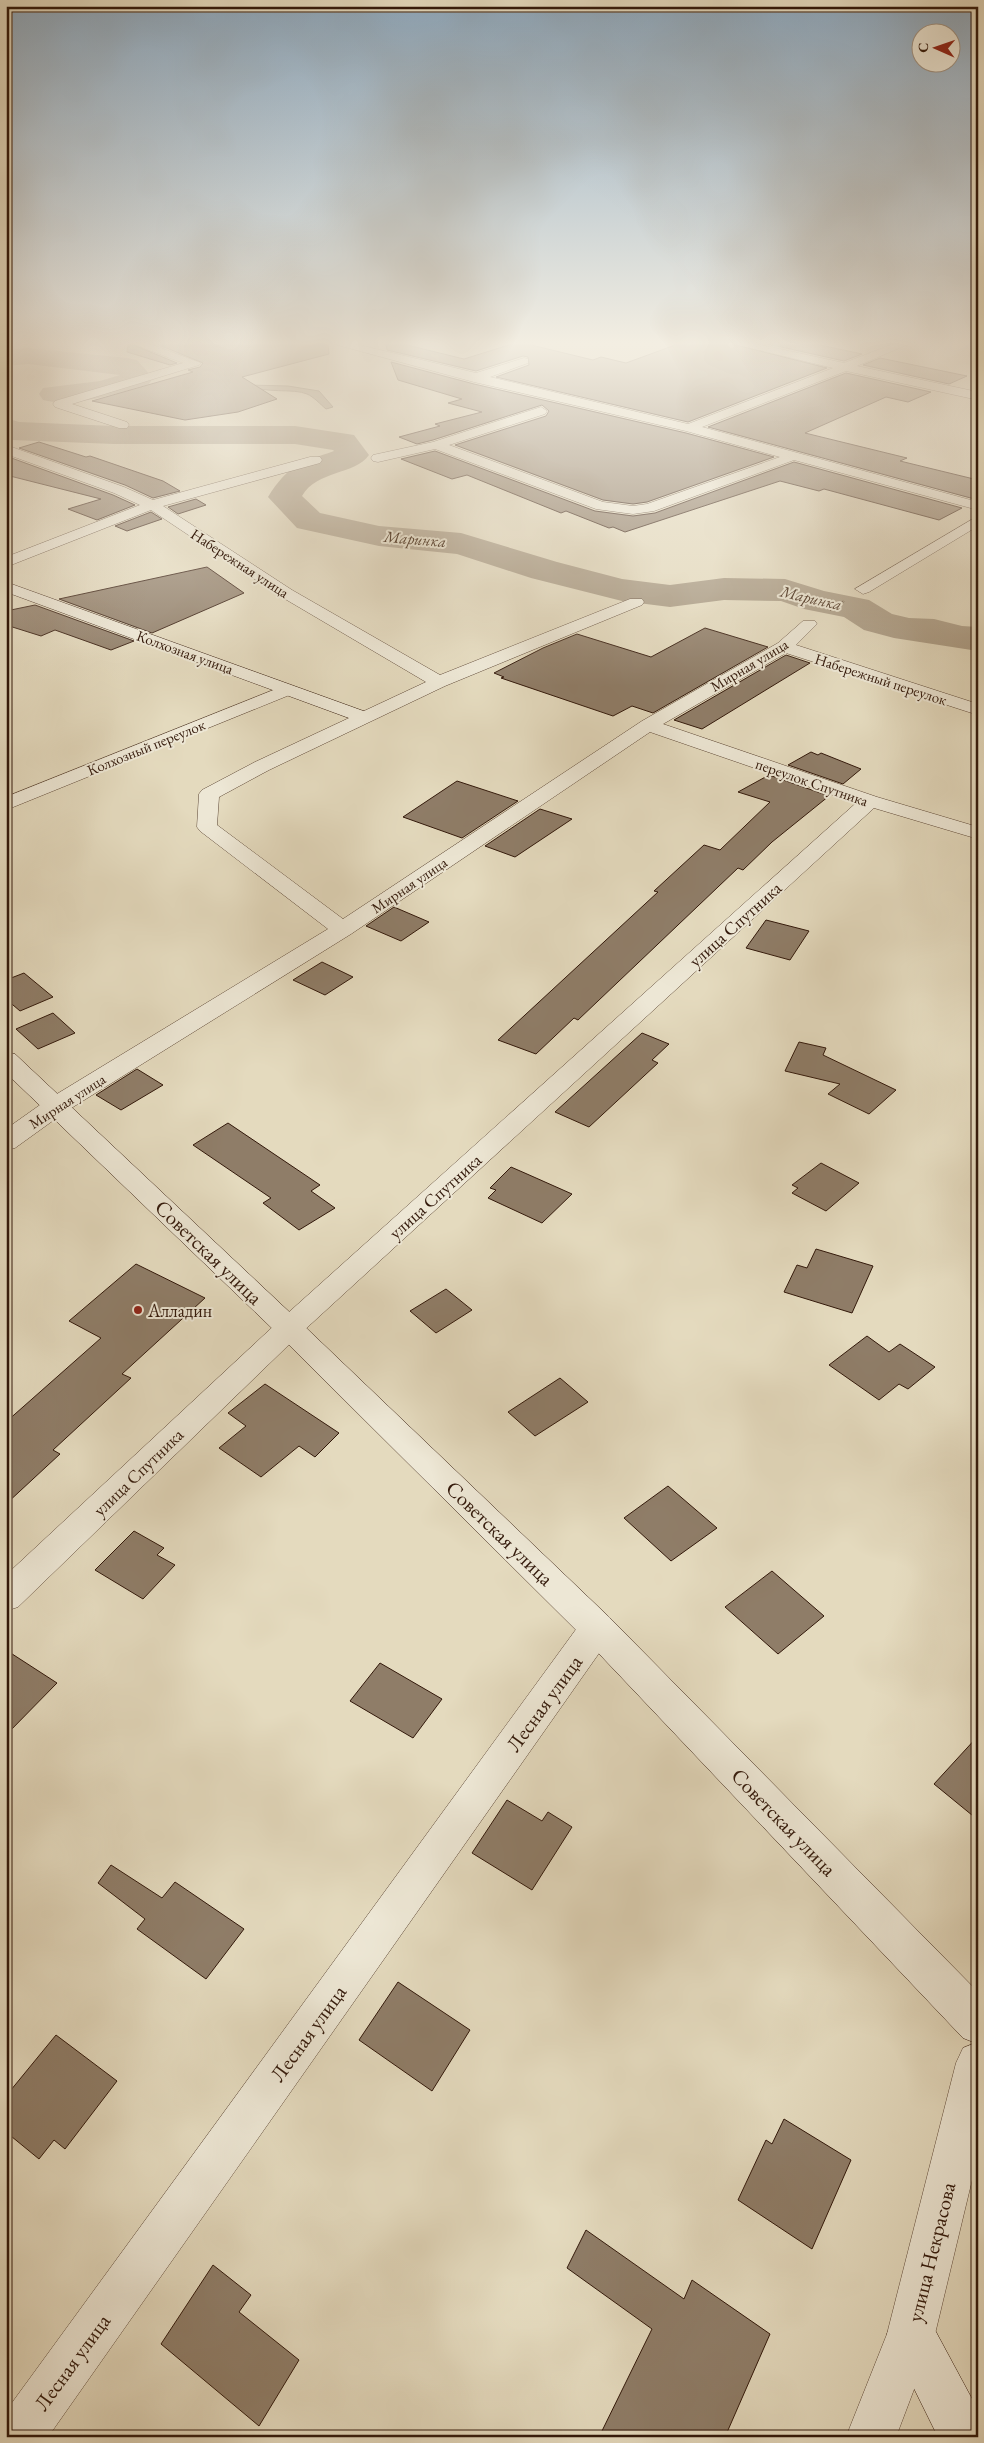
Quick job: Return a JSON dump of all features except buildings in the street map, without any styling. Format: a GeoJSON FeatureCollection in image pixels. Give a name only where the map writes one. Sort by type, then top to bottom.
{"type":"FeatureCollection","features":[{"type":"Feature","properties":{"kind":"street","name":"Набережная улица"},"geometry":{"type":"LineString","coordinates":[[31,458],[119,490],[152,505],[286,593],[439,682]]}},
{"type":"Feature","properties":{"kind":"street"},"geometry":{"type":"LineString","coordinates":[[471,458],[601,506],[633,510],[649,508],[788,458]]}},
{"type":"Feature","properties":{"kind":"street"},"geometry":{"type":"LineString","coordinates":[[795,458],[978,506]]}},
{"type":"Feature","properties":{"kind":"street"},"geometry":{"type":"LineString","coordinates":[[6,562],[152,505],[315,460]]}},
{"type":"Feature","properties":{"kind":"street"},"geometry":{"type":"LineString","coordinates":[[863,589],[978,520]]}},
{"type":"Feature","properties":{"kind":"street","name":"Колхозная улица"},"geometry":{"type":"LineString","coordinates":[[6,587],[286,690],[363,716]]}},
{"type":"Feature","properties":{"kind":"street"},"geometry":{"type":"LineString","coordinates":[[343,929],[207,827],[209,794],[363,716],[439,682],[636,602]]}},
{"type":"Feature","properties":{"kind":"street","name":"Мирная улица"},"geometry":{"type":"LineString","coordinates":[[6,1142],[56,1106],[343,929],[648,725],[784,648],[809,624]]}},
{"type":"Feature","properties":{"kind":"street","name":"Набережный переулок"},"geometry":{"type":"LineString","coordinates":[[784,648],[978,710]]}},
{"type":"Feature","properties":{"kind":"street","name":"Колхозный переулок"},"geometry":{"type":"LineString","coordinates":[[6,804],[286,690]]}},
{"type":"Feature","properties":{"kind":"street","name":"переулок Спутника"},"geometry":{"type":"LineString","coordinates":[[648,725],[870,802],[978,833]]}},
{"type":"Feature","properties":{"kind":"street","name":"улица Спутника"},"geometry":{"type":"LineString","coordinates":[[6,1597],[289,1328],[870,802]]}},
{"type":"Feature","properties":{"kind":"street","name":"Советская улица"},"geometry":{"type":"LineString","coordinates":[[6,1059],[289,1328],[597,1628],[978,2023]]}},
{"type":"Feature","properties":{"kind":"street","name":"Лесная улица"},"geometry":{"type":"LineString","coordinates":[[18,2437],[597,1628]]}},
{"type":"Feature","properties":{"kind":"street","name":"улица Некрасова"},"geometry":{"type":"LineString","coordinates":[[871,2437],[911,2334],[978,2062]]}},
{"type":"Feature","properties":{"kind":"street"},"geometry":{"type":"LineString","coordinates":[[911,2334],[966,2437]]}},
{"type":"Feature","properties":{"kind":"path"},"geometry":{"type":"LineString","coordinates":[[809,624],[863,589]]}},
{"type":"Feature","properties":{"kind":"waterway","name":"Маринка"},"geometry":{"type":"LineString","coordinates":[[345,458],[315,469],[294,482],[285,497],[309,521],[379,536],[461,544],[544,570],[622,590],[670,596],[724,589],[785,590],[817,601],[856,608],[878,622],[908,630],[934,631],[961,638],[978,639]]}},
{"type":"Feature","properties":{"kind":"place","name":"Алладин"},"geometry":{"type":"Point","coordinates":[138,1310]}}]}
